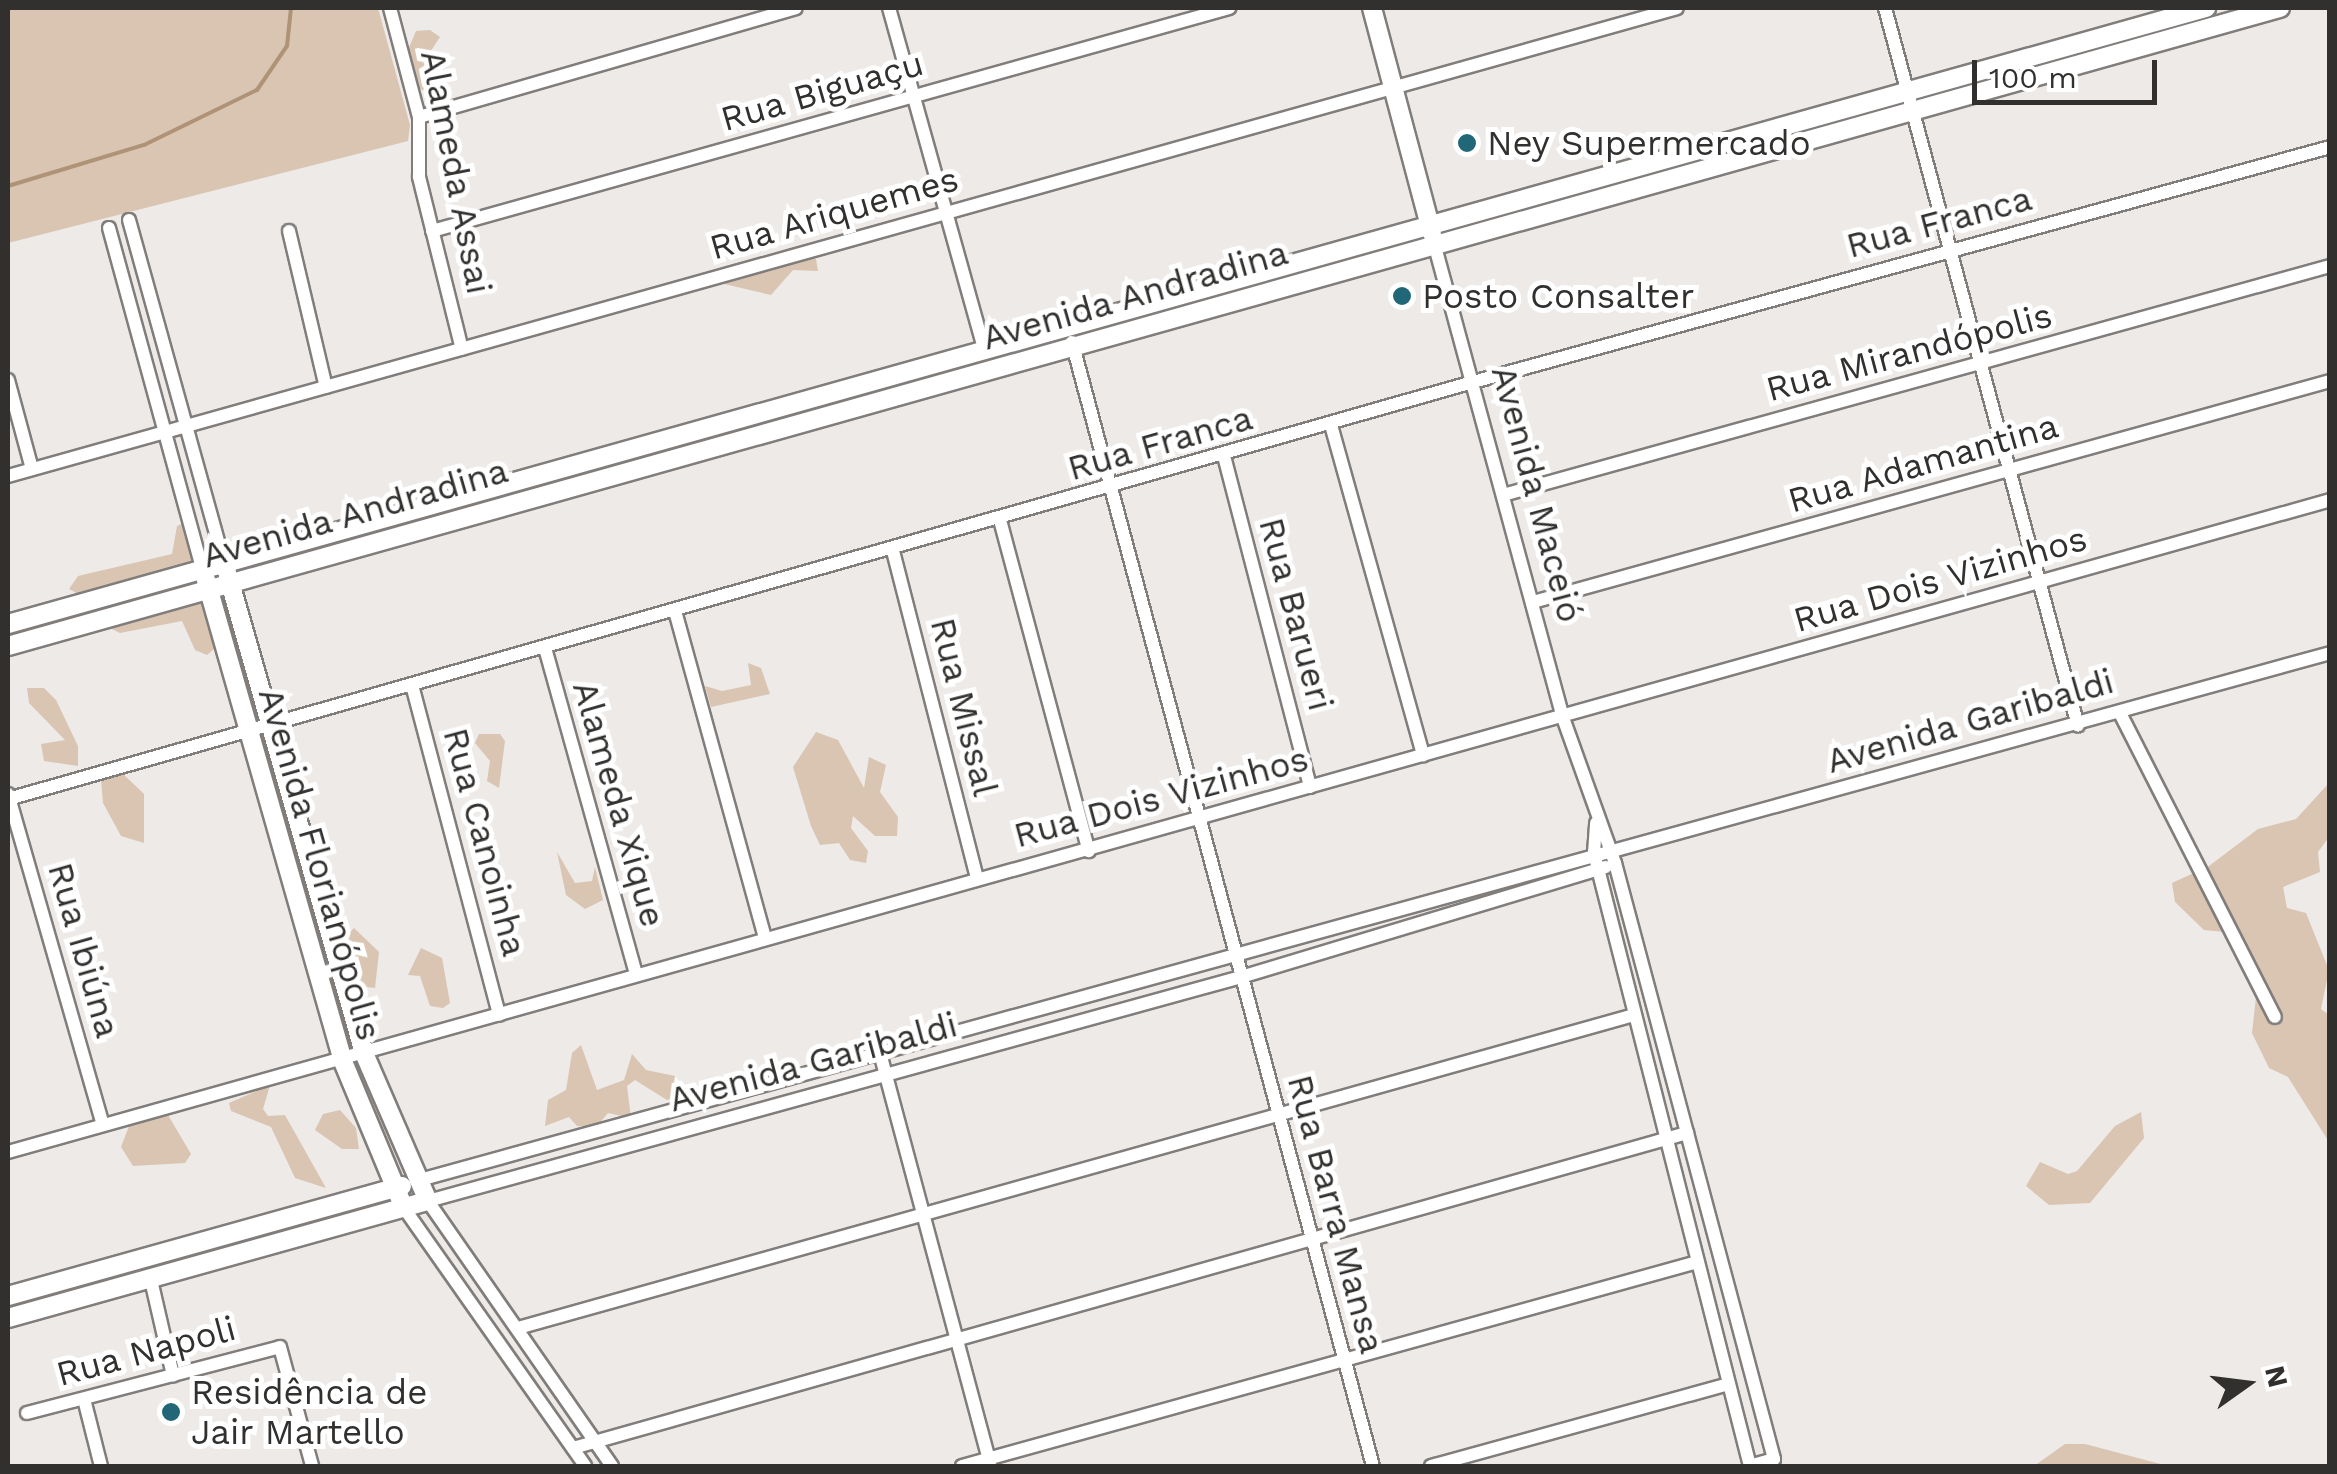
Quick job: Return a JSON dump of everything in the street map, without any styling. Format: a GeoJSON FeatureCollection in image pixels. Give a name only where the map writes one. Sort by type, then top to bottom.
{"type":"FeatureCollection","features":[{"type":"Feature","properties":{"kind":"main road","name":"Avenida Maceió"},"geometry":{"type":"LineString","coordinates":[[1372,8],[1434,244]]}},
{"type":"Feature","properties":{"kind":"main road","name":"Avenida Andradina"},"geometry":{"type":"LineString","coordinates":[[8,624],[228,574],[692,442],[984,348],[2206,8]]}},
{"type":"Feature","properties":{"kind":"main road","name":"Avenida Andradina"},"geometry":{"type":"LineString","coordinates":[[692,442],[1074,348],[2280,8]]}},
{"type":"Feature","properties":{"kind":"main road"},"geometry":{"type":"LineString","coordinates":[[228,574],[364,1053],[428,1201]]}},
{"type":"Feature","properties":{"kind":"main road","name":"Avenida Andradina"},"geometry":{"type":"LineString","coordinates":[[8,646],[206,580]]}},
{"type":"Feature","properties":{"kind":"main road","name":"Avenida Florianópolis"},"geometry":{"type":"LineString","coordinates":[[206,580],[342,1059],[404,1208]]}},
{"type":"Feature","properties":{"kind":"main road","name":"Avenida Garibaldi"},"geometry":{"type":"LineString","coordinates":[[8,1296],[416,1180]]}},
{"type":"Feature","properties":{"kind":"main road","name":"Avenida Garibaldi"},"geometry":{"type":"LineString","coordinates":[[8,1318],[428,1201]]}},
{"type":"Feature","properties":{"kind":"main road"},"geometry":{"type":"LineString","coordinates":[[145,1257],[152,1280]]}},
{"type":"Feature","properties":{"kind":"street"},"geometry":{"type":"LineString","coordinates":[[419,117],[796,8]]}},
{"type":"Feature","properties":{"kind":"street"},"geometry":{"type":"LineString","coordinates":[[889,8],[984,348]]}},
{"type":"Feature","properties":{"kind":"street","name":"Rua Biguaçu"},"geometry":{"type":"LineString","coordinates":[[432,232],[1229,8]]}},
{"type":"Feature","properties":{"kind":"street","name":"Rua Ariquemes"},"geometry":{"type":"LineString","coordinates":[[8,476],[1677,8]]}},
{"type":"Feature","properties":{"kind":"street"},"geometry":{"type":"LineString","coordinates":[[1885,8],[2078,726]]}},
{"type":"Feature","properties":{"kind":"street","name":"Alameda Assai"},"geometry":{"type":"LineString","coordinates":[[395,9],[419,117],[418,177],[462,349]]}},
{"type":"Feature","properties":{"kind":"street","name":"Rua Franca"},"geometry":{"type":"LineString","coordinates":[[8,796],[893,551],[1474,382],[2330,147]]}},
{"type":"Feature","properties":{"kind":"street"},"geometry":{"type":"LineString","coordinates":[[129,220],[228,574]]}},
{"type":"Feature","properties":{"kind":"street","name":"Avenida Florianópolis"},"geometry":{"type":"LineString","coordinates":[[109,228],[206,580]]}},
{"type":"Feature","properties":{"kind":"street"},"geometry":{"type":"LineString","coordinates":[[290,232],[326,387]]}},
{"type":"Feature","properties":{"kind":"street","name":"Avenida Maceió"},"geometry":{"type":"LineString","coordinates":[[1434,244],[1562,716],[1596,823],[1615,864],[1774,1459],[1750,1466],[1662,1138],[1594,854],[1596,823]]}},
{"type":"Feature","properties":{"kind":"street","name":"Rua Mirandópolis"},"geometry":{"type":"LineString","coordinates":[[1503,495],[2330,266]]}},
{"type":"Feature","properties":{"kind":"street"},"geometry":{"type":"LineString","coordinates":[[1067,325],[1235,956]]}},
{"type":"Feature","properties":{"kind":"street"},"geometry":{"type":"LineString","coordinates":[[8,380],[32,469]]}},
{"type":"Feature","properties":{"kind":"street","name":"Rua Adamantina"},"geometry":{"type":"LineString","coordinates":[[1533,602],[2330,381]]}},
{"type":"Feature","properties":{"kind":"street"},"geometry":{"type":"LineString","coordinates":[[1331,424],[1423,755]]}},
{"type":"Feature","properties":{"kind":"street","name":"Rua Barueri"},"geometry":{"type":"LineString","coordinates":[[1224,456],[1310,787]]}},
{"type":"Feature","properties":{"kind":"street","name":"Rua Dois Vizinhos"},"geometry":{"type":"LineString","coordinates":[[8,1152],[2330,500]]}},
{"type":"Feature","properties":{"kind":"street"},"geometry":{"type":"LineString","coordinates":[[1000,520],[1089,850]]}},
{"type":"Feature","properties":{"kind":"street","name":"Rua Missal"},"geometry":{"type":"LineString","coordinates":[[893,551],[977,878]]}},
{"type":"Feature","properties":{"kind":"street"},"geometry":{"type":"LineString","coordinates":[[676,611],[765,938]]}},
{"type":"Feature","properties":{"kind":"street","name":"Alameda Xique"},"geometry":{"type":"LineString","coordinates":[[545,648],[636,976]]}},
{"type":"Feature","properties":{"kind":"street","name":"Avenida Garibaldi"},"geometry":{"type":"LineString","coordinates":[[416,1180],[1235,956],[1610,848],[1627,850],[2078,726],[2330,653]]}},
{"type":"Feature","properties":{"kind":"street","name":"Rua Canoinha"},"geometry":{"type":"LineString","coordinates":[[412,685],[500,1014]]}},
{"type":"Feature","properties":{"kind":"street"},"geometry":{"type":"LineString","coordinates":[[2120,713],[2275,1016]]}},
{"type":"Feature","properties":{"kind":"street","name":"Rua Ibiúna"},"geometry":{"type":"LineString","coordinates":[[8,796],[103,1125]]}},
{"type":"Feature","properties":{"kind":"street","name":"Avenida Garibaldi"},"geometry":{"type":"LineString","coordinates":[[428,1201],[1241,977],[1598,870],[1615,864],[1627,850]]}},
{"type":"Feature","properties":{"kind":"street","name":"Rua Barra Mansa"},"geometry":{"type":"LineString","coordinates":[[1235,956],[1373,1466]]}},
{"type":"Feature","properties":{"kind":"street"},"geometry":{"type":"LineString","coordinates":[[518,1328],[1634,1015]]}},
{"type":"Feature","properties":{"kind":"street"},"geometry":{"type":"LineString","coordinates":[[880,1053],[990,1463]]}},
{"type":"Feature","properties":{"kind":"street"},"geometry":{"type":"LineString","coordinates":[[573,1448],[594,1438],[1687,1133]]}},
{"type":"Feature","properties":{"kind":"street"},"geometry":{"type":"LineString","coordinates":[[428,1201],[612,1466]]}},
{"type":"Feature","properties":{"kind":"street","name":"Avenida Florianópolis"},"geometry":{"type":"LineString","coordinates":[[404,1208],[585,1466]]}},
{"type":"Feature","properties":{"kind":"street"},"geometry":{"type":"LineString","coordinates":[[962,1466],[990,1463],[1344,1358],[1694,1263]]}},
{"type":"Feature","properties":{"kind":"street"},"geometry":{"type":"LineString","coordinates":[[152,1280],[173,1375]]}},
{"type":"Feature","properties":{"kind":"street","name":"Rua Napoli"},"geometry":{"type":"LineString","coordinates":[[27,1414],[280,1347],[312,1466]]}},
{"type":"Feature","properties":{"kind":"street"},"geometry":{"type":"LineString","coordinates":[[1431,1466],[1726,1385]]}},
{"type":"Feature","properties":{"kind":"street"},"geometry":{"type":"LineString","coordinates":[[84,1399],[102,1466]]}},
{"type":"Feature","properties":{"kind":"shaded area"},"geometry":{"type":"Polygon","coordinates":[[[8,8],[378,8],[410,125],[408,141],[8,243],[8,8]]]}},
{"type":"Feature","properties":{"kind":"shaded area"},"geometry":{"type":"Polygon","coordinates":[[[430,30],[440,37],[427,57],[442,88],[428,92],[420,89],[408,50],[416,31],[430,30]]]}},
{"type":"Feature","properties":{"kind":"shaded area"},"geometry":{"type":"Polygon","coordinates":[[[808,257],[816,259],[818,271],[793,270],[771,295],[724,284],[808,257]]]}},
{"type":"Feature","properties":{"kind":"shaded area"},"geometry":{"type":"Polygon","coordinates":[[[184,523],[195,552],[192,567],[80,595],[69,589],[78,576],[172,554],[177,526],[184,523]]]}},
{"type":"Feature","properties":{"kind":"shaded area"},"geometry":{"type":"Polygon","coordinates":[[[203,600],[221,643],[207,655],[195,650],[182,621],[120,633],[110,628],[203,600]]]}},
{"type":"Feature","properties":{"kind":"shaded area"},"geometry":{"type":"Polygon","coordinates":[[[748,663],[761,668],[770,694],[711,707],[705,686],[722,691],[751,685],[748,663]]]}},
{"type":"Feature","properties":{"kind":"shaded area"},"geometry":{"type":"Polygon","coordinates":[[[27,688],[44,688],[56,700],[78,746],[78,766],[44,761],[41,744],[65,740],[29,703],[27,688]]]}},
{"type":"Feature","properties":{"kind":"shaded area"},"geometry":{"type":"Polygon","coordinates":[[[816,732],[838,740],[864,788],[869,757],[886,765],[880,792],[898,817],[897,836],[875,836],[853,816],[851,828],[868,851],[866,863],[850,860],[839,843],[820,845],[811,826],[793,767],[816,732]]]}},
{"type":"Feature","properties":{"kind":"shaded area"},"geometry":{"type":"Polygon","coordinates":[[[479,734],[500,734],[505,741],[499,788],[487,781],[490,761],[475,743],[479,734]]]}},
{"type":"Feature","properties":{"kind":"shaded area"},"geometry":{"type":"Polygon","coordinates":[[[122,773],[144,794],[144,843],[121,836],[103,803],[101,780],[122,773]]]}},
{"type":"Feature","properties":{"kind":"shaded area"},"geometry":{"type":"Polygon","coordinates":[[[2329,783],[2329,837],[2318,852],[2320,872],[2283,887],[2287,908],[2306,913],[2329,970],[2321,1009],[2329,1015],[2329,1142],[2288,1077],[2269,1068],[2252,1033],[2256,997],[2224,932],[2204,930],[2175,902],[2172,883],[2209,866],[2258,829],[2296,819],[2329,783]]]}},
{"type":"Feature","properties":{"kind":"shaded area"},"geometry":{"type":"Polygon","coordinates":[[[557,852],[575,883],[592,881],[595,867],[603,900],[585,909],[566,895],[557,852]]]}},
{"type":"Feature","properties":{"kind":"shaded area"},"geometry":{"type":"Polygon","coordinates":[[[354,928],[379,952],[375,988],[359,986],[347,964],[343,939],[354,928]]]}},
{"type":"Feature","properties":{"kind":"shaded area"},"geometry":{"type":"Polygon","coordinates":[[[421,948],[442,958],[450,1003],[443,1008],[430,1006],[420,976],[408,975],[421,948]]]}},
{"type":"Feature","properties":{"kind":"shaded area"},"geometry":{"type":"Polygon","coordinates":[[[581,1045],[597,1090],[624,1080],[632,1054],[646,1070],[675,1076],[679,1097],[667,1100],[635,1080],[627,1086],[631,1118],[608,1113],[596,1127],[577,1126],[569,1117],[545,1126],[548,1100],[566,1090],[572,1053],[581,1045]]]}},
{"type":"Feature","properties":{"kind":"shaded area"},"geometry":{"type":"Polygon","coordinates":[[[270,1085],[263,1109],[268,1116],[285,1115],[326,1188],[295,1178],[271,1127],[231,1111],[229,1103],[270,1085]]]}},
{"type":"Feature","properties":{"kind":"shaded area"},"geometry":{"type":"Polygon","coordinates":[[[340,1110],[356,1128],[359,1149],[342,1149],[315,1130],[323,1114],[340,1110]]]}},
{"type":"Feature","properties":{"kind":"shaded area"},"geometry":{"type":"Polygon","coordinates":[[[2141,1112],[2144,1138],[2090,1203],[2049,1205],[2026,1186],[2040,1162],[2068,1174],[2077,1171],[2115,1126],[2141,1112]]]}},
{"type":"Feature","properties":{"kind":"shaded area"},"geometry":{"type":"Polygon","coordinates":[[[168,1115],[191,1154],[185,1163],[133,1166],[121,1147],[129,1126],[145,1116],[168,1115]]]}},
{"type":"Feature","properties":{"kind":"shaded area"},"geometry":{"type":"Polygon","coordinates":[[[2065,1444],[2085,1444],[2168,1466],[2034,1466],[2065,1444]]]}},
{"type":"Feature","properties":{"kind":"waterway"},"geometry":{"type":"LineString","coordinates":[[8,186],[144,145],[257,90],[287,46],[291,8]]}},
{"type":"Feature","properties":{"kind":"place","name":"Ney Supermercado"},"geometry":{"type":"Point","coordinates":[1467,143]}},
{"type":"Feature","properties":{"kind":"place","name":"Posto Consalter"},"geometry":{"type":"Point","coordinates":[1402,296]}},
{"type":"Feature","properties":{"kind":"place","name":"Residência de Jair Martello"},"geometry":{"type":"Point","coordinates":[171,1412]}}]}
